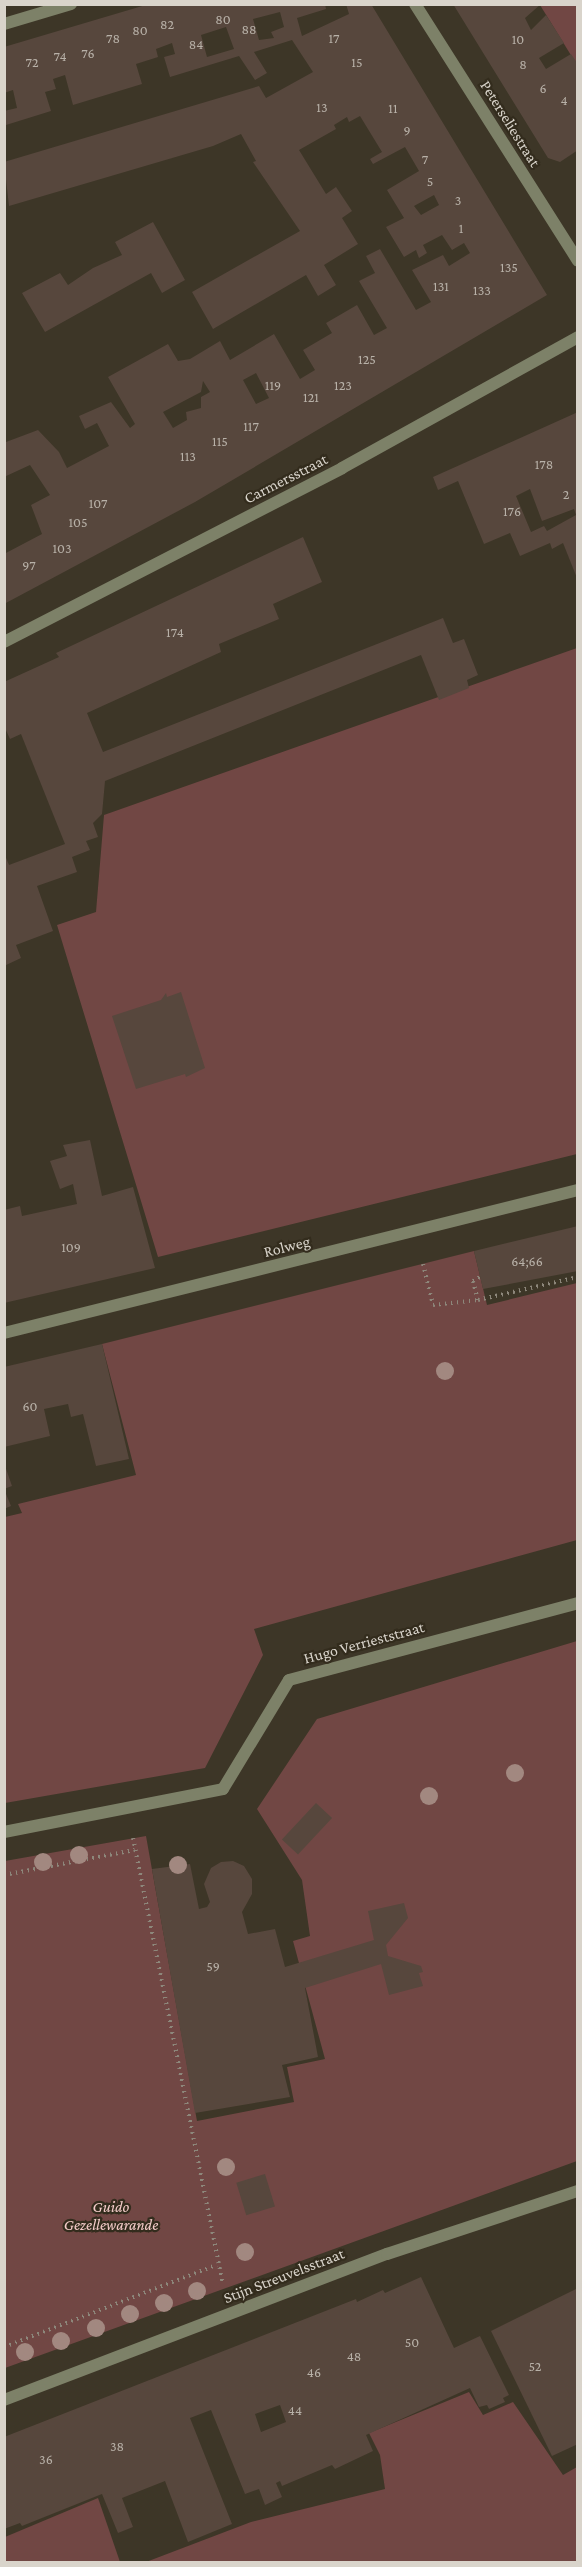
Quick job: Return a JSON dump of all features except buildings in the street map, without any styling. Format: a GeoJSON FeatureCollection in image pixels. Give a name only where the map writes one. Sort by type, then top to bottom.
{"type":"FeatureCollection","features":[{"type":"Feature","properties":{"kind":"street"},"geometry":{"type":"LineString","coordinates":[[4,24],[71,4]]}},
{"type":"Feature","properties":{"kind":"street","name":"Peterseliestraat"},"geometry":{"type":"LineString","coordinates":[[415,4],[578,261]]}},
{"type":"Feature","properties":{"kind":"street","name":"Carmersstraat"},"geometry":{"type":"LineString","coordinates":[[4,642],[342,468],[578,338]]}},
{"type":"Feature","properties":{"kind":"street","name":"Rolweg"},"geometry":{"type":"LineString","coordinates":[[4,1333],[578,1190]]}},
{"type":"Feature","properties":{"kind":"street","name":"Hugo Verrieststraat"},"geometry":{"type":"LineString","coordinates":[[4,1833],[223,1789],[289,1680],[578,1603]]}},
{"type":"Feature","properties":{"kind":"street","name":"Stijn Streuvelsstraat"},"geometry":{"type":"LineString","coordinates":[[4,2400],[387,2254],[578,2191]]}},
{"type":"Feature","properties":{"kind":"path"},"geometry":{"type":"LineString","coordinates":[[423,1264],[433,1305],[478,1300],[578,1277]]}},
{"type":"Feature","properties":{"kind":"path"},"geometry":{"type":"LineString","coordinates":[[478,1300],[473,1281],[480,1276]]}},
{"type":"Feature","properties":{"kind":"path"},"geometry":{"type":"LineString","coordinates":[[129,1808],[135,1850],[217,2265],[231,2313]]}},
{"type":"Feature","properties":{"kind":"path"},"geometry":{"type":"LineString","coordinates":[[4,1875],[135,1850]]}},
{"type":"Feature","properties":{"kind":"path"},"geometry":{"type":"LineString","coordinates":[[4,2347],[217,2265]]}},
{"type":"Feature","properties":{"kind":"green space"},"geometry":{"type":"Polygon","coordinates":[[[540,5],[577,5],[577,65],[540,5]]]}},
{"type":"Feature","properties":{"kind":"green space"},"geometry":{"type":"Polygon","coordinates":[[[577,648],[577,1154],[158,1257],[57,925],[96,912],[104,815],[577,648]]]}},
{"type":"Feature","properties":{"kind":"green space"},"geometry":{"type":"Polygon","coordinates":[[[474,1251],[487,1305],[577,1283],[577,1540],[254,1629],[263,1655],[205,1768],[5,1803],[5,1517],[22,1513],[18,1504],[136,1475],[102,1344],[474,1251]]]}},
{"type":"Feature","properties":{"kind":"green space","name":"Guido Gezellewarande"},"geometry":{"type":"Polygon","coordinates":[[[577,1641],[577,2161],[5,2368],[5,1861],[146,1836],[197,2121],[294,2102],[287,2067],[325,2059],[293,1941],[310,1936],[302,1880],[257,1809],[317,1719],[577,1641]]]}},
{"type":"Feature","properties":{"kind":"green space"},"geometry":{"type":"Polygon","coordinates":[[[469,2392],[483,2415],[513,2402],[563,2475],[577,2467],[577,2562],[146,2562],[251,2522],[385,2489],[380,2455],[369,2433],[469,2392]]]}},
{"type":"Feature","properties":{"kind":"green space"},"geometry":{"type":"Polygon","coordinates":[[[98,2498],[120,2562],[5,2562],[5,2537],[98,2498]]]}}]}
